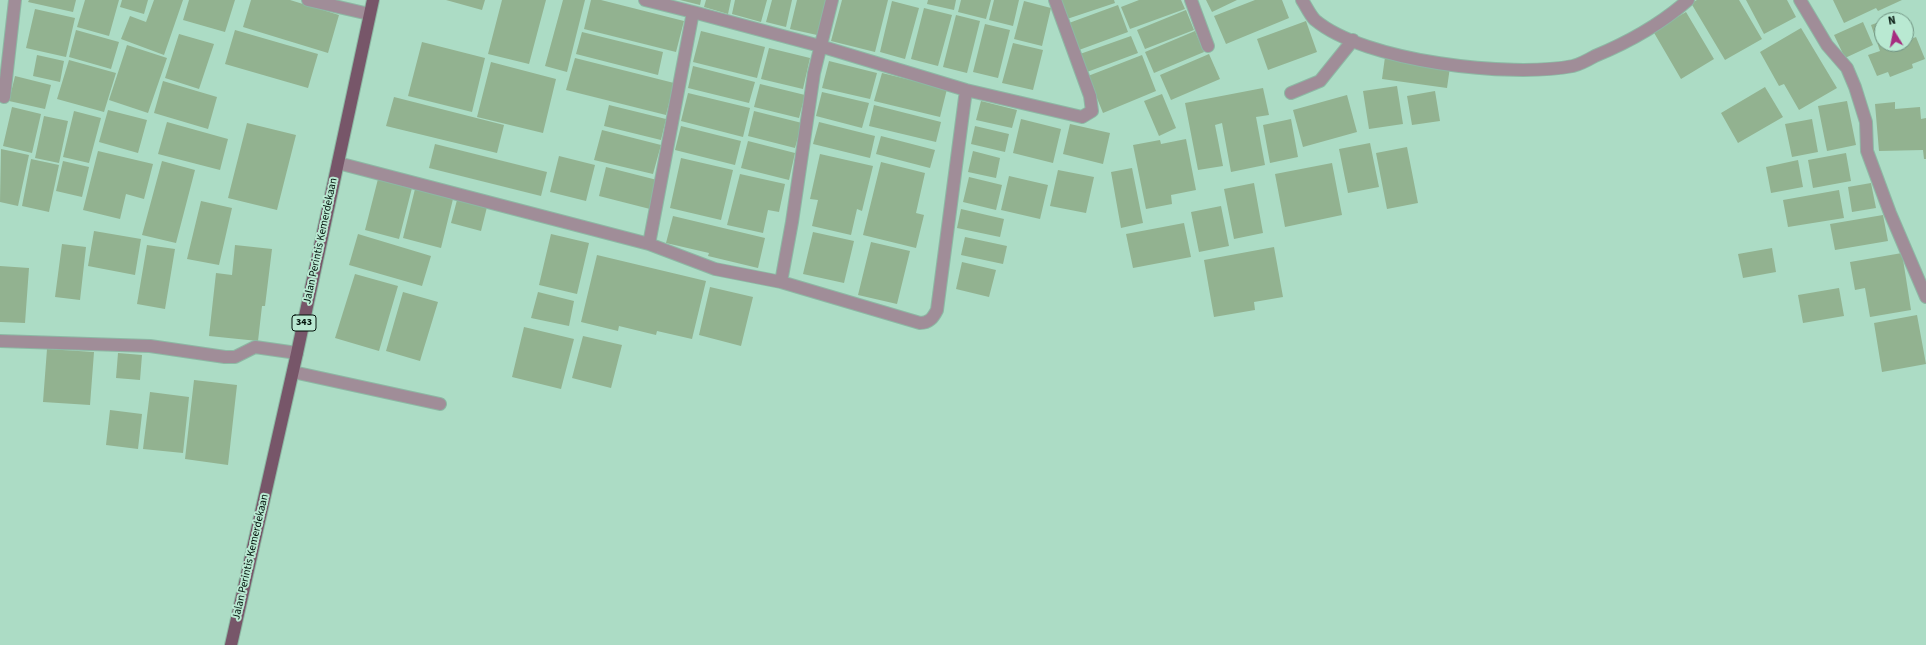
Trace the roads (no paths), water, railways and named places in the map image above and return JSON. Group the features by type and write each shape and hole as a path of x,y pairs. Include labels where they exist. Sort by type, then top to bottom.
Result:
{"main road":[{"name":"Jalan Perintis Kemerdekaan","path":"231,645 293,372 373,0"}],"street":[{"path":"4,96 15,0"},
{"path":"308,0 369,14"},
{"path":"645,0 820,46 966,90 1082,117 1092,111 1090,96 1055,0"},
{"path":"781,282 792,222 814,73 832,0"},
{"path":"1191,0 1208,46"},
{"path":"1302,0 1315,20 1340,35 1375,49 1454,65 1526,70 1574,66 1620,45 1671,15 1688,0"},
{"path":"1800,0 1827,45 1847,68 1866,122 1867,151 1890,213 1926,297"},
{"path":"649,244 693,12"},
{"path":"1291,93 1320,81 1353,40"},
{"path":"338,163 649,244 715,269 781,282 920,323 926,323 932,319 937,310 966,90"},
{"path":"0,341 150,346 225,357 241,355 255,347 297,353"},
{"path":"293,372 440,404"}]}
